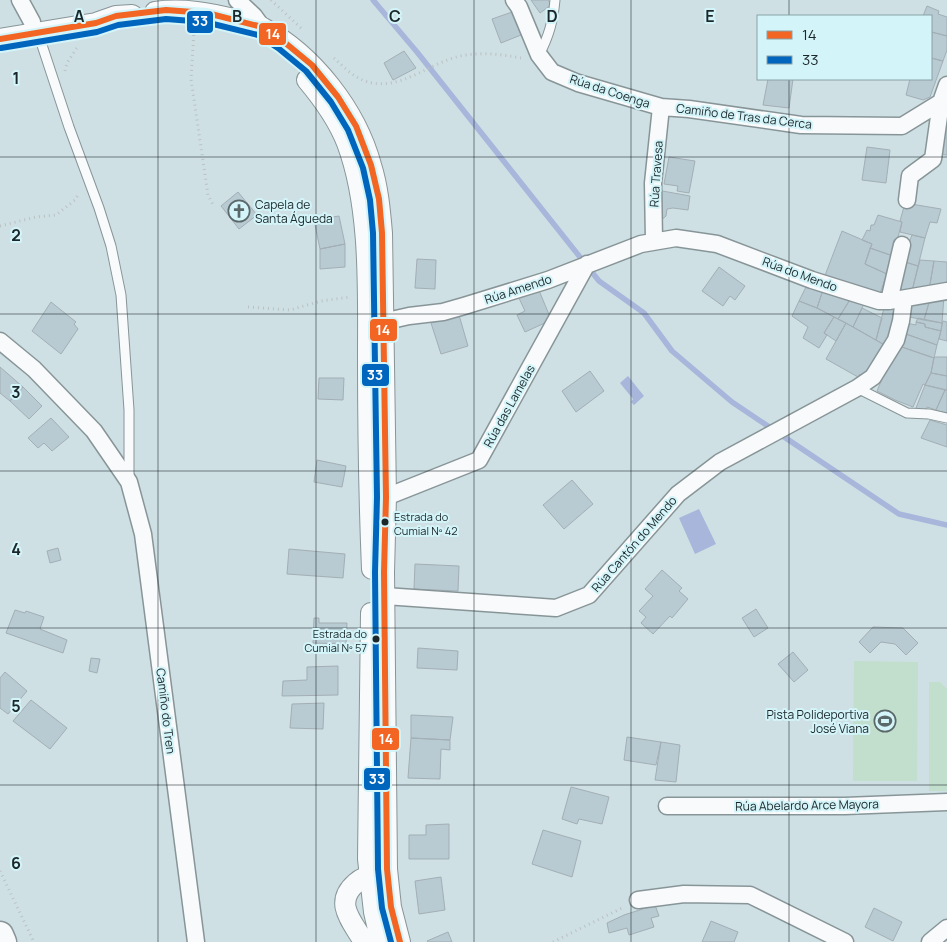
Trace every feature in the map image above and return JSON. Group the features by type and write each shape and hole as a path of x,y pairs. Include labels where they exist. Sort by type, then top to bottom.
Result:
{"main road":[{"path":"0,935 3,942"}],"street":[{"path":"20,0 35,28"},
{"name":"Rúa da Coenga","path":"514,0 520,7 539,55 552,72 578,83 661,107"},
{"path":"155,12 177,5 207,12 235,10 283,41 312,65 338,97 356,126 371,165 378,198 382,233 377,437 368,473"},
{"path":"235,10 284,55 322,98 338,122 348,144 362,200 368,295 368,473 372,572 368,859 374,877 381,942"},
{"path":"0,28 35,28 96,23 124,15"},
{"path":"0,39 35,28"},
{"path":"908,200 910,176 933,159 941,102 947,85"},
{"name":"Camiño de Tras da Cerca","path":"661,107 689,109 801,125 902,126 941,102"},
{"name":"Rúa Travesa","path":"654,240 653,183 661,107"},
{"path":"365,236 377,270 380,322 386,497 386,795 389,888 391,907 400,942"},
{"name":"Rúa do Mendo","path":"654,240 688,239 718,244 812,280 879,301 897,300 947,291"},
{"name":"Rúa Amendo","path":"380,322 443,312 526,288 654,240"},
{"name":"Rúa Cantón do Mendo","path":"385,596 556,608 589,595 678,494 720,462 857,388 873,377 896,340 901,321 897,300 902,245"},
{"name":"Rúa das Lamelas","path":"386,497 479,460 588,264"},
{"name":"Camiño do Tren","path":"0,342 34,369 94,431 128,482 143,534 196,942"},
{"path":"374,877 376,825 386,795"},
{"name":"Rúa Abelardo Arce Mayora","path":"667,806 845,806 947,802"},
{"path":"364,942 345,908 345,898 360,880 374,877"},
{"path":"638,900 684,894 750,895 844,942"},
{"path":"351,919 369,925 380,919"},
{"path":"380,919 391,942"},
{"path":"930,942 947,928"}],"lane":[{"path":"539,55 548,39 553,22 555,0"},
{"path":"35,28 111,246 121,295 129,410 128,482"},
{"path":"857,388 907,413 929,414 947,418"}],"path":[{"path":"271,0 309,36"},
{"path":"194,29 191,79 208,195 213,206"},
{"path":"64,79 67,63 77,47 84,43"},
{"path":"328,53 364,81 377,84 395,83 458,57 490,53 527,58 539,55"},
{"path":"0,226 36,217 56,215 75,200 89,180"},
{"path":"248,307 290,310 321,301 368,295"},
{"path":"0,872 34,942"},
{"path":"553,942 638,900"}],"green space":[{"name":"Pista Polideportiva José Viana","path":"854,661 918,662 917,781 853,781"},
{"path":"929,682 940,682 947,689 947,791 929,791"}],"water":[{"path":"628,376 644,396 634,405 631,402 633,399 620,383"},
{"path":"699,509 716,544 695,554 679,518"}],"building":[{"path":"531,0 548,0 551,5 540,13"},
{"path":"927,6 939,11 938,14 947,17 947,36 932,32 932,15 923,15"},
{"path":"518,10 526,33 501,43 492,19"},
{"path":"932,32 947,36 947,50 943,61 932,58"},
{"path":"404,51 416,68 393,80 384,63"},
{"path":"932,58 943,61 930,97 923,100 906,95 910,80 932,80"},
{"path":"768,80 793,80 789,108 763,105"},
{"path":"947,108 947,155 938,154"},
{"path":"867,147 890,150 886,183 862,180"},
{"path":"669,157 695,161 689,193 677,191 678,186 664,184"},
{"path":"657,190 690,196 688,210 667,209 666,216 659,222"},
{"name":"Capela de Santa Águeda","path":"238,192 257,215 239,229 221,206"},
{"path":"905,203 941,209 937,223 930,222 925,238 900,232 902,222 900,221"},
{"path":"878,215 902,222 893,256 870,248 872,244 862,240 867,230 870,231 871,225 874,225"},
{"path":"339,216 345,244 320,249 314,220"},
{"path":"842,231 872,244 865,264 887,274 879,296 824,278"},
{"path":"912,235 925,238 918,266 902,261"},
{"path":"345,244 345,267 320,269 320,249"},
{"path":"870,248 893,256 887,274 865,264"},
{"path":"417,259 436,260 435,289 415,288"},
{"path":"920,260 934,261 929,290 912,291"},
{"path":"902,261 918,266 912,291 893,293"},
{"path":"934,261 947,262 947,286 929,290"},
{"path":"719,267 745,286 735,300 730,296 723,306 702,291"},
{"path":"807,285 823,290 817,308 799,301"},
{"path":"538,288 550,317 547,322 525,332 517,315 525,311 518,296"},
{"path":"823,290 851,298 838,319 817,308"},
{"path":"944,296 942,323 924,320 930,299"},
{"path":"851,298 864,304 853,327 838,319"},
{"path":"930,299 924,320 905,316 909,300"},
{"path":"799,301 834,317 824,333 827,335 819,348 803,338 808,327 792,316"},
{"path":"51,302 76,322 74,324 78,329 61,354 32,331"},
{"path":"900,306 888,347 876,340 884,308"},
{"path":"862,308 882,318 876,340 853,327"},
{"path":"459,315 468,346 441,354 431,323"},
{"path":"834,317 846,323 836,341 824,333"},
{"path":"918,318 942,323 941,331 925,327 925,324 916,322"},
{"path":"943,321 947,322 947,341 939,339"},
{"path":"916,322 925,324 925,327 941,331 937,345 903,333 906,323 916,325"},
{"path":"846,323 888,347 867,375 862,377 860,374 858,377 826,359"},
{"path":"903,333 937,345 934,358 896,345"},
{"path":"896,345 934,358 931,373 925,385 923,384 913,407 877,391"},
{"path":"934,357 947,357 947,376 931,373"},
{"path":"0,367 23,387 10,401 0,393"},
{"path":"590,371 604,391 576,412 562,391"},
{"path":"931,373 947,376 947,390 925,385"},
{"path":"319,378 344,378 343,400 318,399"},
{"path":"925,385 945,390 936,410 927,407 926,411 916,408"},
{"path":"23,387 42,406 29,419 10,401"},
{"path":"945,390 947,390 947,414 936,410"},
{"path":"51,418 69,437 52,451 44,443 38,448 28,438"},
{"path":"930,420 947,425 947,447 921,438"},
{"path":"317,460 346,466 342,487 314,482"},
{"path":"572,480 593,504 564,529 543,505"},
{"path":"58,548 61,560 50,563 47,551"},
{"path":"289,549 345,554 343,578 287,574"},
{"path":"415,564 459,566 458,591 414,589"},
{"path":"662,570 682,588 679,591 688,599 672,618 670,616 653,634 641,623 646,617 639,611 653,596 645,589"},
{"path":"756,609 768,628 754,637 742,618"},
{"path":"15,610 25,613 26,611 44,617 40,629 67,640 63,653 6,633"},
{"path":"314,618 319,618 319,623 347,623 346,644 313,643"},
{"path":"873,627 903,628 918,643 906,655 895,644 881,642 870,653 859,642"},
{"path":"418,648 458,651 457,670 417,668"},
{"path":"793,652 808,670 794,682 778,664"},
{"path":"91,658 100,659 97,673 89,671"},
{"path":"338,666 338,695 282,696 283,681 307,680 307,667"},
{"path":"5,672 27,691 8,714 0,708 0,678"},
{"path":"31,700 67,728 50,749 13,721"},
{"path":"324,703 323,729 290,728 292,704"},
{"path":"411,715 453,717 450,740 411,738"},
{"path":"627,737 661,742 656,765 624,760"},
{"path":"411,738 450,740 450,750 441,749 440,779 408,778"},
{"path":"661,742 680,745 676,782 655,780"},
{"path":"571,787 609,797 602,824 579,819 577,824 562,819"},
{"path":"449,824 449,859 409,859 409,835 426,835 426,825"},
{"path":"543,830 581,841 572,877 532,864"},
{"path":"441,877 445,910 419,914 415,881"},
{"path":"655,905 659,916 651,918 654,927 629,935 627,928 609,933 607,923 624,915"},
{"path":"874,908 902,922 893,941 865,927"},
{"path":"711,921 738,932 734,942 702,942"},
{"path":"448,932 452,942 427,941"}],"waterway":[{"path":"373,0 417,52 599,281 644,313 672,351 732,402 899,514 947,525"}],"transit line":[{"name":"14","path":"0,39 96,23 116,16 166,10 207,13 262,27 283,41 312,65 338,97 356,126 371,165 379,199 382,233 386,497 384,572 387,869 391,907 400,942"},
{"name":"33","path":"1,48 97,32 118,25 166,19 205,22 258,35 278,48 306,71 331,102 348,130 363,168 370,200 373,233 377,497 375,572 378,869 382,908 391,942"}],"place":[{"name":"Capela de Santa Águeda","path":"239,211"},
{"name":"Estrada do Cumial Nº 42","path":"385,522"},
{"name":"Estrada do Cumial Nº 57","path":"376,639"},
{"name":"Pista Polideportiva José Viana","path":"885,721"}]}
